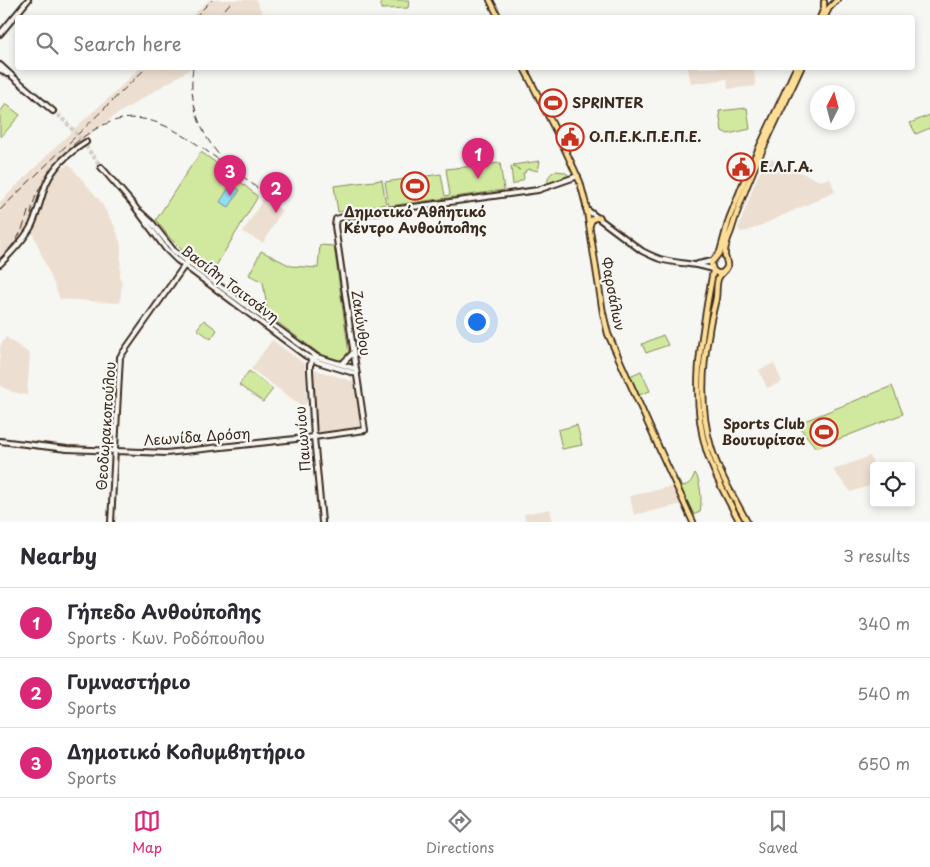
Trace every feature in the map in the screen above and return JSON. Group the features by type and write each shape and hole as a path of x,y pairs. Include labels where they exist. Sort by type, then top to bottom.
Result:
{"main road":[{"path":"490,0 498,15"},
{"path":"826,15 832,4 837,0"},
{"path":"824,1 827,4 832,4"},
{"path":"821,15 824,1"},
{"name":"Φαρσάλων","path":"525,70 578,176 586,209 608,334 693,522"},
{"path":"740,522 709,458 700,418 698,397 699,366 711,287 711,264 712,260 720,252 729,219 746,176 795,70"},
{"path":"747,522 722,475 708,438 704,407 706,353 718,282 721,273 727,267 725,251 731,231 743,196 800,70"},
{"path":"589,226 595,217 600,218"},
{"path":"717,257 726,259"},
{"path":"712,270 721,273"}],"street":[{"path":"16,15 28,0"},
{"path":"0,34 15,16"},
{"path":"0,65 53,111"},
{"path":"0,69 12,76"},
{"path":"0,264 10,255 30,227 52,172 86,142"},
{"name":"Βασίλη Τσιτσάνη","path":"102,167 166,249 314,358 356,372"},
{"name":"Ζακύνθου","path":"364,430 335,226 336,220 347,216 538,190 578,176"},
{"path":"586,209 648,254 661,259 695,264 712,270"},
{"path":"695,264 712,260"},
{"name":"Θεοδωρακοπούλου","path":"111,522 120,357 186,264"},
{"path":"339,364 354,353"},
{"name":"Βασίλη Τσιτσάνη","path":"314,358 339,364 356,372"},
{"name":"Παιωνίου","path":"314,358 310,365 310,371 322,522"},
{"name":"Λεωνίδα Δρόση","path":"0,441 67,449 166,453 364,430"}],"shaded area":[{"path":"209,0 256,0 263,14 262,15 193,15"},
{"path":"138,70 189,70 114,116 85,137 66,156 46,180 28,227 0,262 0,202 76,127"},
{"path":"688,70 753,70 756,86 728,89 727,79 691,84"},
{"path":"767,157 820,181 830,178 835,192 748,231 741,232 738,229 754,185"},
{"path":"69,164 101,202 116,229 121,246 120,279 122,282 120,303 60,299 31,229 36,221 52,176"},
{"path":"263,199 282,210 263,243 243,232"},
{"path":"6,337 30,354 27,395 13,392 0,386 0,346"},
{"path":"272,340 305,364 307,403 302,406 251,369"},
{"path":"774,363 782,382 767,388 759,370"},
{"path":"313,369 355,382 362,427 322,433 317,432"},
{"path":"870,456 872,462 870,462 870,485 851,492 833,470"},
{"path":"674,486 683,504 634,515 630,496"},
{"path":"550,509 553,522 526,522 524,514"}],"green space":[{"path":"381,0 409,0 408,8 381,9"},
{"path":"6,104 20,115 1,137 0,112"},
{"path":"747,108 750,129 728,134 722,131 719,111"},
{"path":"930,115 930,128 916,134 910,123"},
{"path":"201,152 229,172 257,196 211,274 185,255 156,220"},
{"path":"540,161 538,171 526,170 523,173 524,179 513,185 511,166 520,170 513,165"},
{"name":"Δημοτικό Αθλητικό Κέντρο Ανθούπολης","path":"500,163 504,190 389,206 385,182 441,174 445,196 450,195 446,169"},
{"path":"556,171 564,172 570,176 548,184 549,176"},
{"path":"382,180 386,204 338,212 334,186"},
{"path":"320,245 334,246 349,354 343,361 320,354 268,315 263,282 249,275 261,251 291,266 318,268"},
{"path":"204,320 217,330 211,339 197,329"},
{"path":"663,335 668,345 646,353 642,344"},
{"path":"249,371 273,389 263,402 239,385"},
{"path":"641,371 650,391 639,395 630,376"},
{"path":"892,386 903,414 816,448 797,424"},
{"path":"577,425 582,445 562,449 558,430"},
{"path":"695,473 700,486 701,503 700,512 693,515 678,482 682,486 687,484"}],"water":[{"path":"231,184 240,190 229,207 220,202"}],"tunnel":[{"path":"53,111 73,130 101,167"}],"railway":[{"path":"197,15 212,0"},
{"path":"220,15 233,0"},
{"path":"0,210 144,70"},
{"path":"193,70 192,91 197,115 206,136 220,156"},
{"path":"73,145 108,123 124,119 154,122 186,137 245,178 271,200"},
{"path":"31,215 36,197 51,170"},
{"path":"0,258 19,235 29,208"}],"place":[{"name":"SPRINTER","path":"553,103"},
{"name":"Ο.Π.Ε.Κ.Π.Ε.Π.Ε.","path":"570,137"},
{"name":"Ε.Λ.Γ.Α.","path":"741,167"},
{"name":"Γήπεδο Ανθούπολης","path":"478,179"},
{"name":"Δημοτικό Αθλητικό Κέντρο Ανθούπολης","path":"415,186"},
{"name":"Δημοτικό Κολυμβητήριο","path":"230,196"},
{"name":"Γυμναστήριο","path":"276,213"},
{"name":"Sports Club Βουτυρίτσα","path":"824,432"}]}
